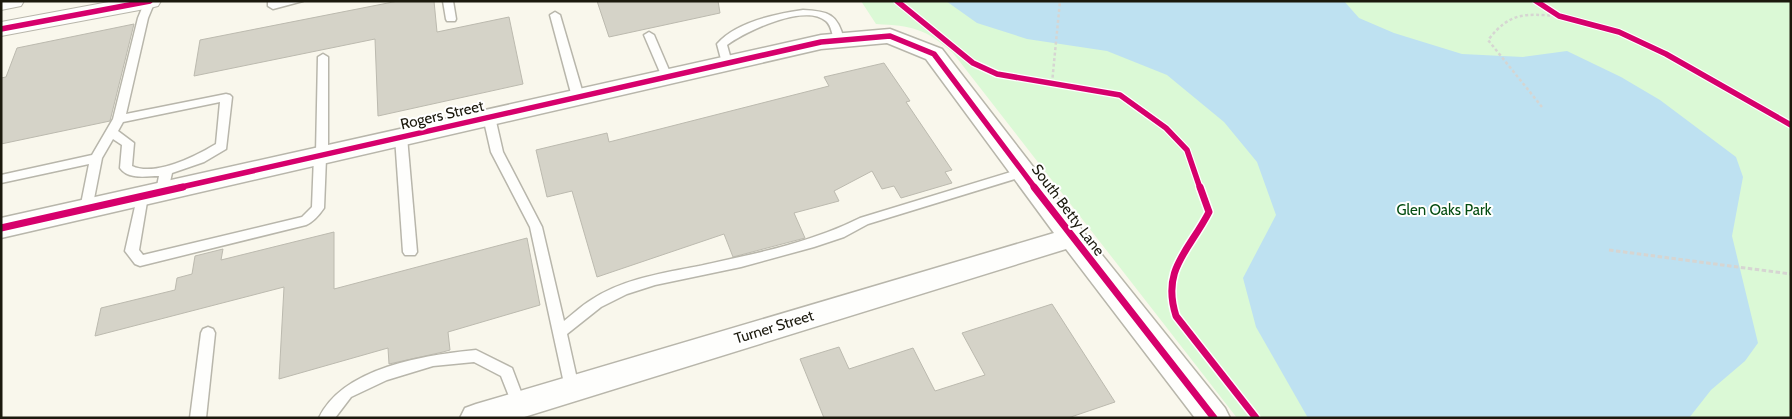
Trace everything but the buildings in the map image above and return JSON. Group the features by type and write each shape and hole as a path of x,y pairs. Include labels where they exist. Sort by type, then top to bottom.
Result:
{"main road":[{"path":"1,3 13,1"},
{"path":"1,22 29,13 80,1"},
{"path":"1,28 150,1"}],"street":[{"name":"Rogers Street","path":"1,228 86,209 157,186 321,156 821,42 890,36"},
{"name":"South Betty Lane","path":"890,36 934,54 1072,237 1214,418"},
{"name":"Turner Street","path":"476,418 1072,237"}],"lane":[{"path":"86,209 96,158 119,119 143,18 150,1"},
{"path":"273,1 273,6 298,1"},
{"path":"448,1 451,19"},
{"path":"727,63 722,44 730,36 762,22 810,12 828,18 836,26 839,40"},
{"path":"555,15 578,97"},
{"path":"650,35 667,77"},
{"path":"119,119 226,97 222,146 157,186 132,251 140,261 306,220 318,208 323,57"},
{"path":"489,118 498,152 536,227 572,388"},
{"path":"111,132 128,143 126,168 157,186"},
{"path":"401,137 410,252"},
{"path":"1,179 96,158"},
{"path":"560,332 596,303 622,290 655,280 741,262 814,242 839,234 864,221 1024,172"},
{"path":"198,418 208,333"},
{"path":"326,418 346,393 383,375 433,360 476,356 507,372 519,405"}],"path":[{"path":"1052,83 1060,1"},
{"path":"1545,7 1560,16"},
{"path":"1542,107 1488,40 1499,24 1516,14 1567,18"},
{"path":"1043,82 1060,84"},
{"path":"1609,250 1791,274"}],"green space":[{"name":"Glen Oaks Park","path":"861,1 1791,1 1791,418 1237,418 953,53 926,33 909,27 876,24"}],"water":[{"name":"Glen Oaks Park","path":"946,1 1344,1 1359,18 1394,33 1462,54 1523,57 1567,51 1621,77 1660,100 1736,157 1743,177 1732,236 1758,343 1745,361 1711,390 1689,418 1308,418 1256,327 1243,278 1276,215 1257,162 1224,122 1167,75 1107,51 1027,39 977,23"}],"cycle path":[{"path":"1,29 150,1"},
{"path":"897,1 973,63 997,74 1120,95 1166,128 1187,150 1209,212 1173,273 1170,286 1171,300 1176,316 1256,418"},
{"path":"1536,1 1559,16 1619,32 1666,54 1791,125"},
{"path":"1,228 821,42 890,36 934,54 1072,237 1214,418"}]}
